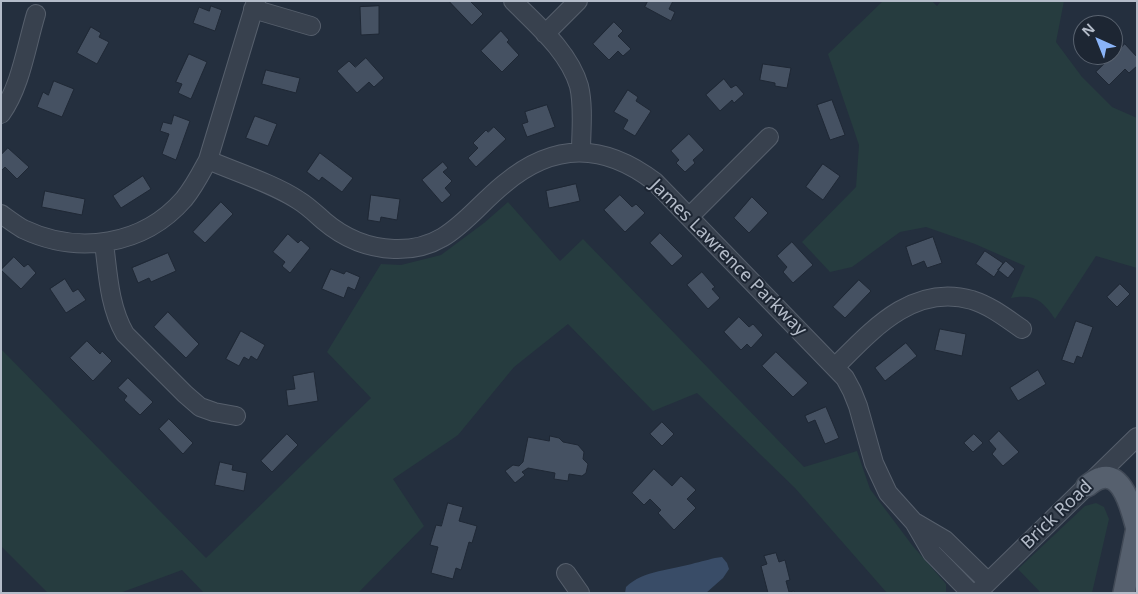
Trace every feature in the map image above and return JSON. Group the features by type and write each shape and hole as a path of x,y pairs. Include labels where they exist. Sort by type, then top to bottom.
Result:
{"main road":[{"path":"1087,486 1102,478 1110,478 1120,486 1131,504 1137,529 1124,593"}],"street":[{"path":"513,1 545,34 567,60 575,74 581,102 581,152"},
{"path":"545,34 578,1"},
{"path":"1,214 22,228 52,240 67,243 104,243 137,233 156,222 171,212 184,199 208,160 254,5 311,26"},
{"path":"1,114 17,81 36,14"},
{"path":"689,216 769,137"},
{"name":"James Lawrence Parkway","path":"208,160 291,196 348,238 393,249 422,246 449,234 518,172 551,157 581,152 610,157 626,163 655,182 835,367 852,391 874,464 888,493 914,522 932,553 971,593"},
{"path":"104,243 114,309 118,322 125,334 184,394 200,406 214,412 236,416"},
{"path":"835,367 887,318 913,304 929,299 947,298 973,301 996,311 1022,329"},
{"name":"Brick Road","path":"983,588 1137,437"},
{"name":"James Lawrence Parkway","path":"914,522 946,540 983,588"},
{"path":"566,573 580,593"}],"green space":[{"path":"883,1 932,1 937,6 941,1 1064,1 1056,42 1082,77 1112,107 1137,118 1137,268 1096,256 1055,319 1046,307 1037,300 1026,297 1011,298 1025,266 975,244 926,227 900,232 852,267 830,272 802,242 856,187 859,145 828,54"},
{"path":"508,202 560,261 583,239 804,467 857,451 870,489 912,545 946,584 946,593 887,593 795,488 697,393 653,411 568,324 514,367 458,435 393,479 424,526 358,593 204,593 182,570 120,593 48,593 1,546 1,349 206,558 371,398 327,352 381,264 401,265 441,255 484,223"},
{"path":"1096,503 1104,507 1109,519 1092,593 1041,593 1018,569 1085,506"}],"water":[{"path":"722,557 729,569 723,578 706,593 625,593 626,587 641,577 659,571"}],"building":[{"path":"449,1 470,1 483,14 472,25"},
{"path":"648,1 673,1 669,9 675,12 671,21 645,7"},
{"path":"211,6 222,10 215,31 193,23 199,7 209,11"},
{"path":"379,6 379,34 361,35 360,7"},
{"path":"614,22 623,31 618,36 631,49 623,56 618,51 609,60 593,44"},
{"path":"91,27 101,33 99,37 109,42 97,64 77,53"},
{"path":"501,31 509,40 507,42 519,55 502,72 481,51"},
{"path":"1125,44 1137,57 1137,66 1129,73 1125,69 1109,85 1096,72 1103,65 1123,65 1123,46"},
{"path":"189,54 207,62 191,99 178,93 182,84 176,82"},
{"path":"366,58 384,78 374,87 369,82 357,93 337,71 349,61 355,67"},
{"path":"763,64 791,68 787,88 760,80"},
{"path":"266,70 300,78 296,93 262,84"},
{"path":"724,79 731,88 736,85 744,94 734,103 732,100 720,111 706,95"},
{"path":"54,81 74,89 62,117 37,107 43,92 48,95"},
{"path":"628,90 638,97 636,101 651,111 635,136 623,129 628,120 614,112"},
{"path":"832,100 845,135 830,140 817,105"},
{"path":"547,105 555,127 527,137 522,124 528,122 525,112"},
{"path":"174,115 190,121 176,160 162,154 169,134 160,131 163,122 171,124"},
{"path":"255,116 277,124 268,146 246,138"},
{"path":"494,127 506,139 476,167 468,158 478,148 473,143 486,130 488,132"},
{"path":"689,134 704,150 693,160 695,163 685,172 676,163 679,160 671,151"},
{"path":"8,148 29,167 17,179 5,167 1,171 1,155"},
{"path":"320,153 353,178 342,192 322,177 319,181 307,172"},
{"path":"443,162 448,168 443,172 452,181 445,188 451,195 442,203 422,180"},
{"path":"823,164 840,176 823,200 806,187"},
{"path":"143,176 151,189 121,208 113,196"},
{"path":"576,184 580,201 549,208 546,191"},
{"path":"45,191 85,199 82,215 42,207"},
{"path":"371,195 400,199 397,220 381,217 380,222 368,220"},
{"path":"620,195 632,207 636,204 645,213 625,232 604,210"},
{"path":"752,197 768,213 749,233 734,218"},
{"path":"221,202 233,214 205,243 193,232"},
{"path":"660,233 683,256 672,266 650,243"},
{"path":"288,234 298,243 301,240 310,248 290,273 282,266 285,262 273,252"},
{"path":"933,237 942,263 927,268 924,261 912,266 906,247"},
{"path":"792,242 813,265 793,283 783,272 787,267 777,256"},
{"path":"985,251 1003,263 994,277 976,264"},
{"path":"168,253 176,271 151,282 149,278 138,283 132,268"},
{"path":"14,257 24,267 28,264 36,273 21,289 1,270"},
{"path":"1006,261 1015,269 1008,278 998,270"},
{"path":"331,269 344,274 346,271 360,277 355,290 348,287 344,298 322,289"},
{"path":"702,272 715,287 712,289 720,298 708,309 687,285"},
{"path":"65,279 73,292 78,289 86,300 66,313 50,289"},
{"path":"859,280 871,291 845,318 833,307"},
{"path":"1120,284 1130,294 1117,307 1107,297"},
{"path":"168,312 199,344 186,358 154,327"},
{"path":"739,317 749,327 753,324 763,335 751,348 747,344 741,350 724,332"},
{"path":"1076,321 1093,327 1082,358 1077,356 1074,364 1062,360"},
{"path":"940,329 966,334 962,356 935,350"},
{"path":"241,331 265,345 257,360 251,356 249,360 244,357 239,366 226,359"},
{"path":"87,341 100,354 102,351 112,361 93,381 70,358"},
{"path":"906,343 917,356 885,381 875,368"},
{"path":"776,352 808,383 793,397 762,366"},
{"path":"1038,370 1046,384 1018,401 1010,388"},
{"path":"314,372 318,401 288,406 286,390 295,389 293,376"},
{"path":"128,378 153,402 140,415 124,400 127,396 118,388"},
{"path":"826,407 839,438 825,444 815,420 808,423 805,416"},
{"path":"169,419 193,443 183,454 159,429"},
{"path":"662,422 674,434 662,446 650,434"},
{"path":"999,431 1019,452 1003,466 992,454 996,449 989,441"},
{"path":"287,434 298,445 272,472 261,461"},
{"path":"974,434 983,443 973,452 964,443"},
{"path":"550,436 559,438 563,442 578,445 584,452 583,459 588,464 586,473 582,476 569,474 568,481 554,479 555,473 528,468 522,472 525,475 515,483 505,471 513,465 519,466 523,462 528,437 549,441"},
{"path":"220,462 233,465 232,470 247,473 244,491 215,485"},
{"path":"654,469 672,486 681,476 696,490 687,499 696,508 674,530 658,513 661,510 650,499 644,505 632,493"},
{"path":"448,503 463,507 459,521 477,526 472,543 469,542 461,570 456,568 453,579 431,573 438,547 430,545 436,525 441,526"},
{"path":"776,553 779,562 785,560 790,580 786,581 789,592 794,591 795,593 768,593 761,566 767,564 764,556"}]}
